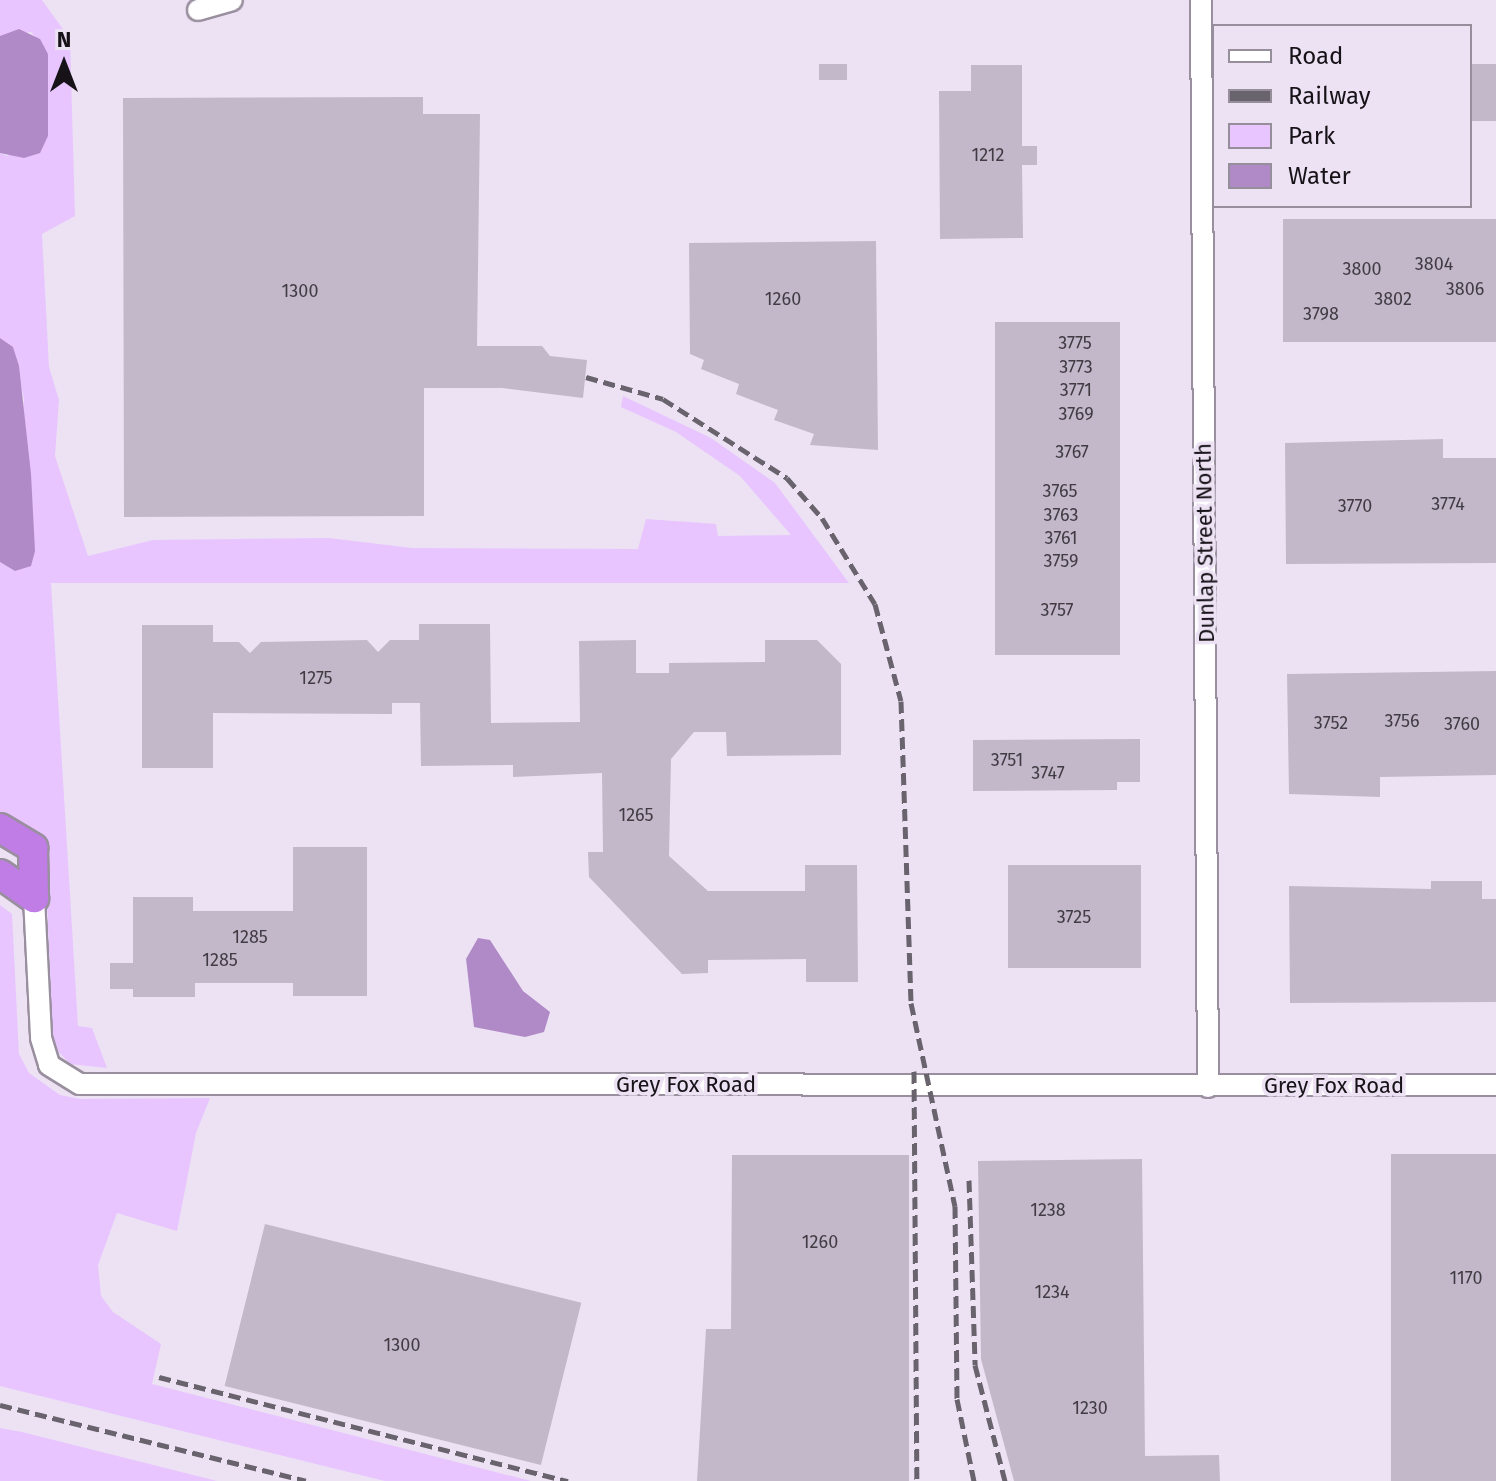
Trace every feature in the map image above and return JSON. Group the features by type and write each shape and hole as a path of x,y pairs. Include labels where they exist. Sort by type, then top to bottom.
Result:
{"highway":[{"path":"0,828 33,848 34,898"},
{"path":"0,874 34,898"}],"street":[{"path":"198,10 232,0"},
{"name":"Dunlap Street North","path":"1201,0 1208,1087"},
{"name":"Grey Fox Road","path":"34,898 41,1038 49,1065 80,1084 1496,1085"}],"green space":[{"path":"0,0 42,0 70,39 75,216 42,234 49,367 59,400 55,456 88,556 153,540 329,538 412,548 638,549 646,519 716,524 718,536 791,535 740,476 676,432 621,407 623,396 711,438 775,483 849,583 51,583 78,1026 92,1028 107,1068 70,1064 53,1046 45,855 27,826 0,815 0,562 15,571 24,399 13,347 0,338 0,153 7,156 48,136 48,54 31,32 0,36"},
{"path":"0,905 12,914 19,1054 29,1073 60,1095 80,1099 210,1098 196,1133 177,1231 117,1213 98,1265 101,1296 113,1312 161,1344 152,1384 531,1481 385,1481 0,1386"},
{"path":"0,1428 22,1432 217,1481 0,1481"}],"water":[{"path":"19,29 40,39 48,54 48,136 40,153 24,158 0,153 0,36"},
{"path":"0,338 13,347 19,366 31,474 35,551 31,566 15,571 0,562"},
{"path":"478,938 490,940 523,991 550,1012 544,1032 525,1037 474,1027 466,959"}],"building":[{"path":"819,64 847,64 847,80 819,80"},
{"path":"1472,64 1496,64 1496,121 1472,121"},
{"path":"971,65 1022,65 1022,146 1037,146 1037,165 1022,165 1023,238 940,239 939,91 971,91"},
{"path":"423,97 423,114 480,114 477,346 542,346 550,356 587,360 583,398 502,388 424,388 424,516 124,517 123,98"},
{"path":"1283,219 1496,219 1496,342 1283,342"},
{"path":"876,241 878,450 810,445 814,434 774,420 778,410 736,394 739,384 701,369 704,360 690,354 689,243"},
{"path":"995,322 1120,322 1120,655 995,655"},
{"path":"1443,439 1443,458 1496,458 1496,563 1286,564 1285,443"},
{"path":"419,624 490,624 491,723 580,722 579,641 636,640 636,673 669,673 669,663 765,662 765,640 817,640 841,664 841,755 727,756 726,732 694,732 671,759 669,856 708,891 805,891 805,865 857,865 858,982 806,982 806,959 708,960 708,973 682,974 589,877 588,852 603,852 602,773 513,777 513,765 421,766 420,703 392,703 392,714 213,713 213,768 142,768 142,625 213,625 213,642 239,642 250,653 261,642 367,640 378,652 390,640 419,640"},
{"path":"1496,671 1496,775 1380,777 1380,797 1289,794 1287,674"},
{"path":"1140,739 1140,782 1117,782 1117,790 973,791 973,740"},
{"path":"293,847 367,847 367,996 293,996 293,983 195,983 195,997 133,997 133,989 110,989 110,963 133,963 133,897 193,897 193,911 293,911"},
{"path":"1008,865 1141,865 1141,968 1008,968"},
{"path":"1431,881 1482,881 1482,899 1496,899 1496,1002 1290,1003 1289,886 1431,889"},
{"path":"1391,1154 1496,1154 1496,1481 1391,1481"},
{"path":"732,1155 909,1155 909,1481 697,1481 706,1329 731,1329"},
{"path":"1142,1159 1145,1456 1219,1455 1220,1481 1014,1481 981,1359 978,1161"},
{"path":"265,1224 581,1303 541,1465 225,1386"}],"railway":[{"path":"586,377 663,399 787,478 822,518 875,604 901,701 911,1003 955,1206 957,1399 974,1481"},
{"path":"914,1071 917,1480"},
{"path":"969,1180 975,1365 1005,1481"},
{"path":"159,1377 568,1481"},
{"path":"0,1405 306,1481"}]}
